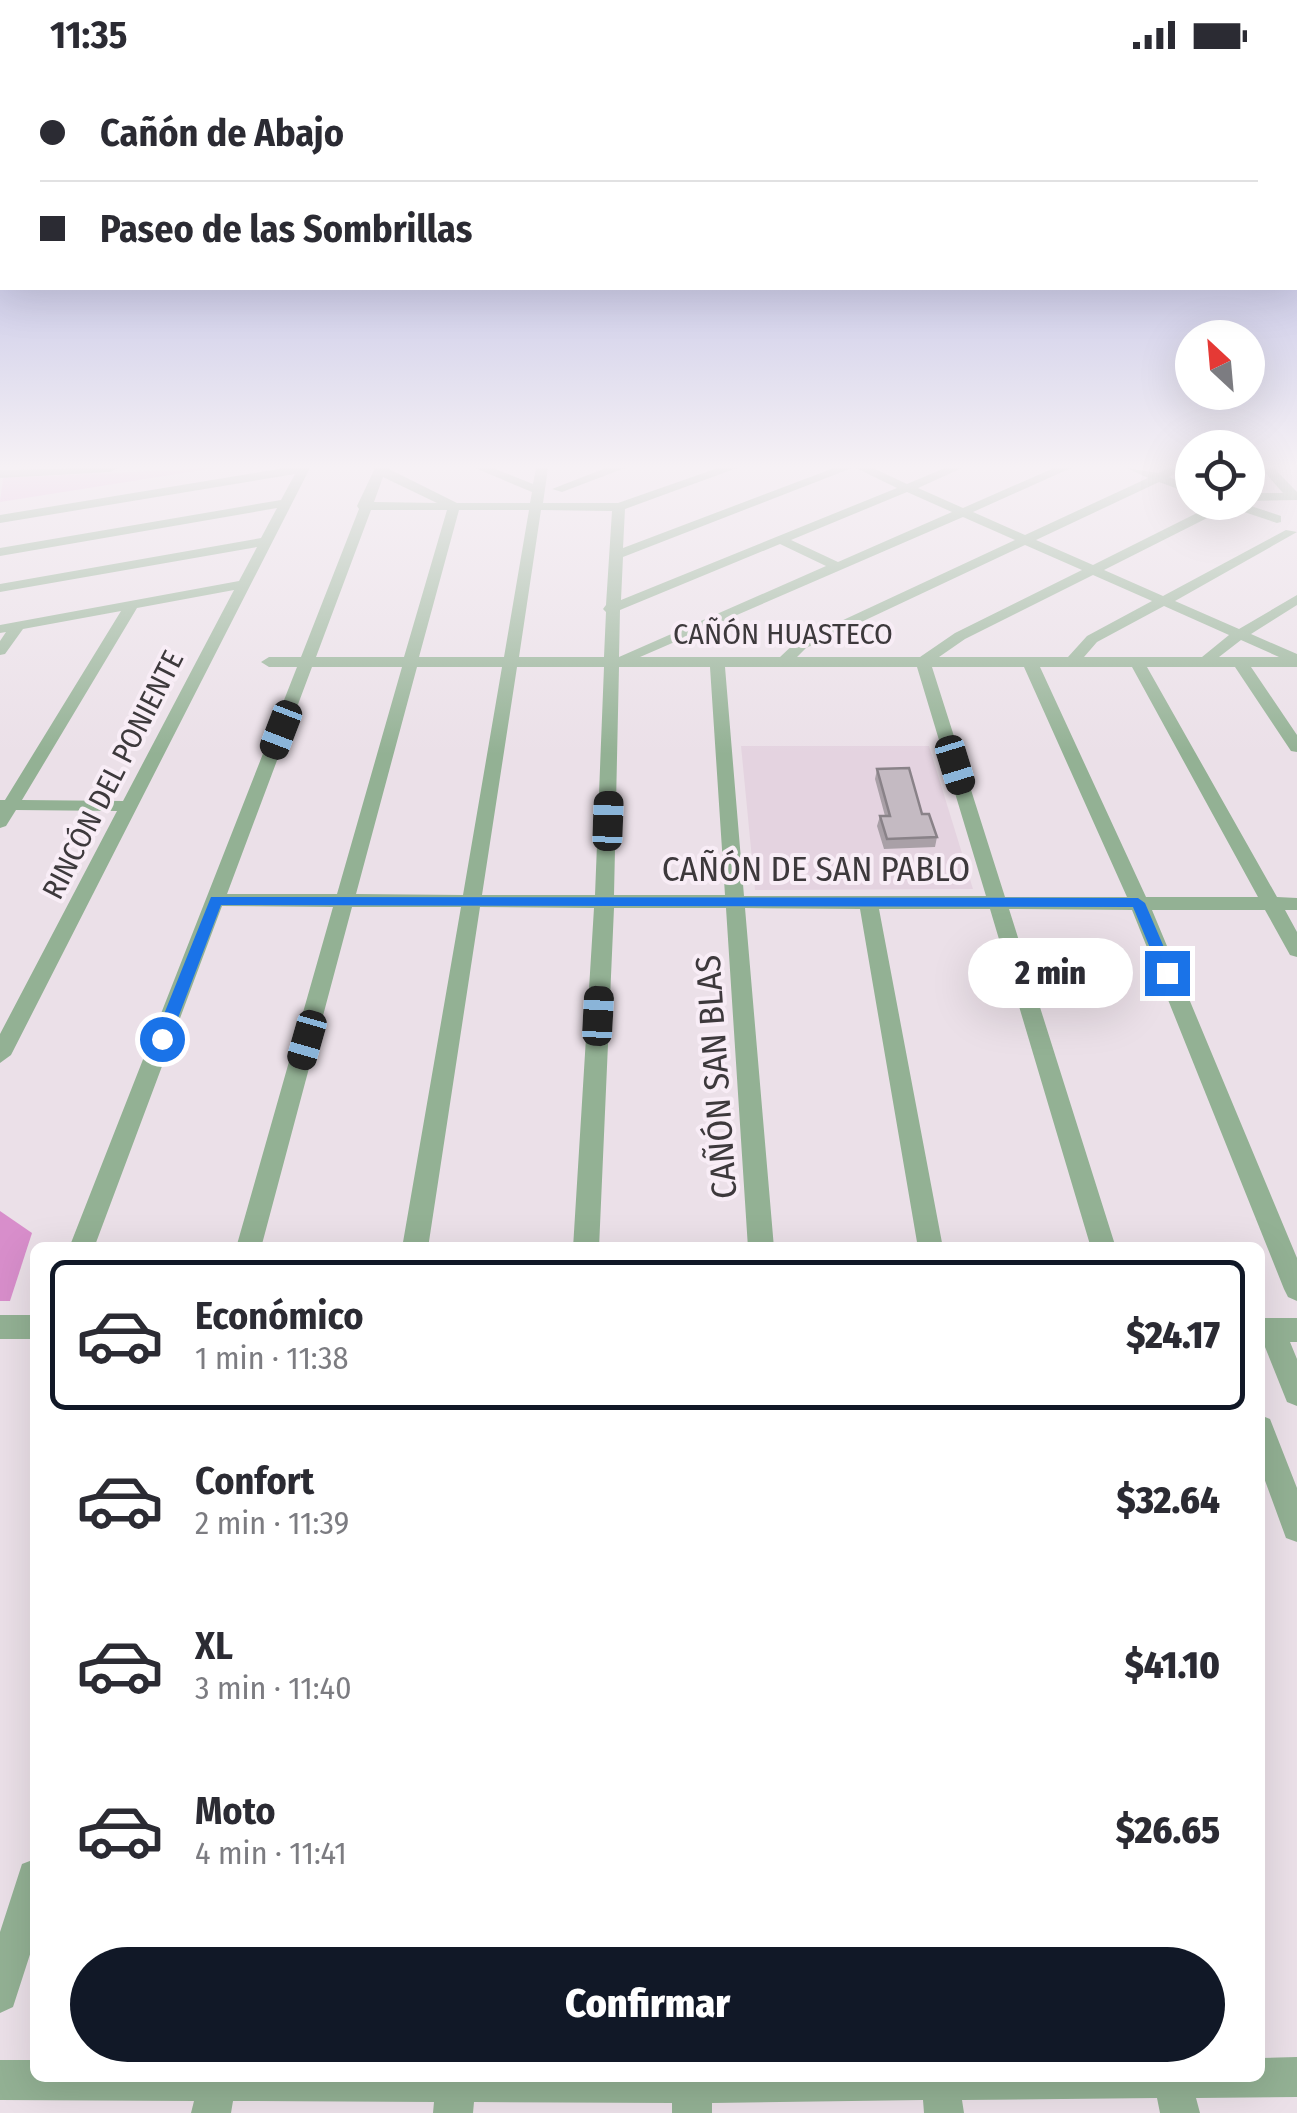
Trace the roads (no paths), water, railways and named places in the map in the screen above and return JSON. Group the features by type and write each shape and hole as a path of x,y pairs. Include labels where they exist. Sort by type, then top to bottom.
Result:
{"street":[{"path":"0,588 137,563"},
{"name":"RINCÓN DEL PONIENTE","path":"0,1054 254,563"},
{"path":"83,1242 342,563"},
{"path":"250,1242 438,563"},
{"path":"416,1242 532,563"},
{"path":"586,1242 605,900 613,662 610,609 615,563"},
{"path":"610,609 723,563"},
{"path":"830,563 836,566"},
{"path":"613,662 842,563"},
{"path":"784,662 801,644 974,563"},
{"path":"1076,563 1297,661"},
{"path":"1102,1242 924,662 960,636 1105,563"},
{"path":"1072,662 1092,639 1240,563"},
{"path":"0,630 243,584"},
{"path":"1207,662 1241,634 1297,599"},
{"path":"0,822 6,805 132,605"},
{"path":"0,650 18,626"},
{"name":"CAÑÓN HUASTECO","path":"269,662 1297,661"},
{"name":"CAÑÓN SAN BLAS","path":"718,662 760,1242"},
{"path":"1030,662 1138,903 1297,1289"},
{"path":"1136,662 1297,950"},
{"path":"1240,662 1297,748"},
{"path":"6,805 130,806"},
{"name":"CAÑÓN DE SAN PABLO","path":"216,900 1297,904"},
{"path":"868,902 930,1242"},
{"path":"0,1328 30,1327"},
{"path":"1276,1330 1297,1393"},
{"path":"1265,1442 1297,1528"},
{"path":"0,1994 30,1895"},
{"path":"1265,2078 1297,2077"},
{"path":"0,2080 30,2081"},
{"path":"43,2082 215,2090 691,2091 1175,2090 1226,2082"}]}
